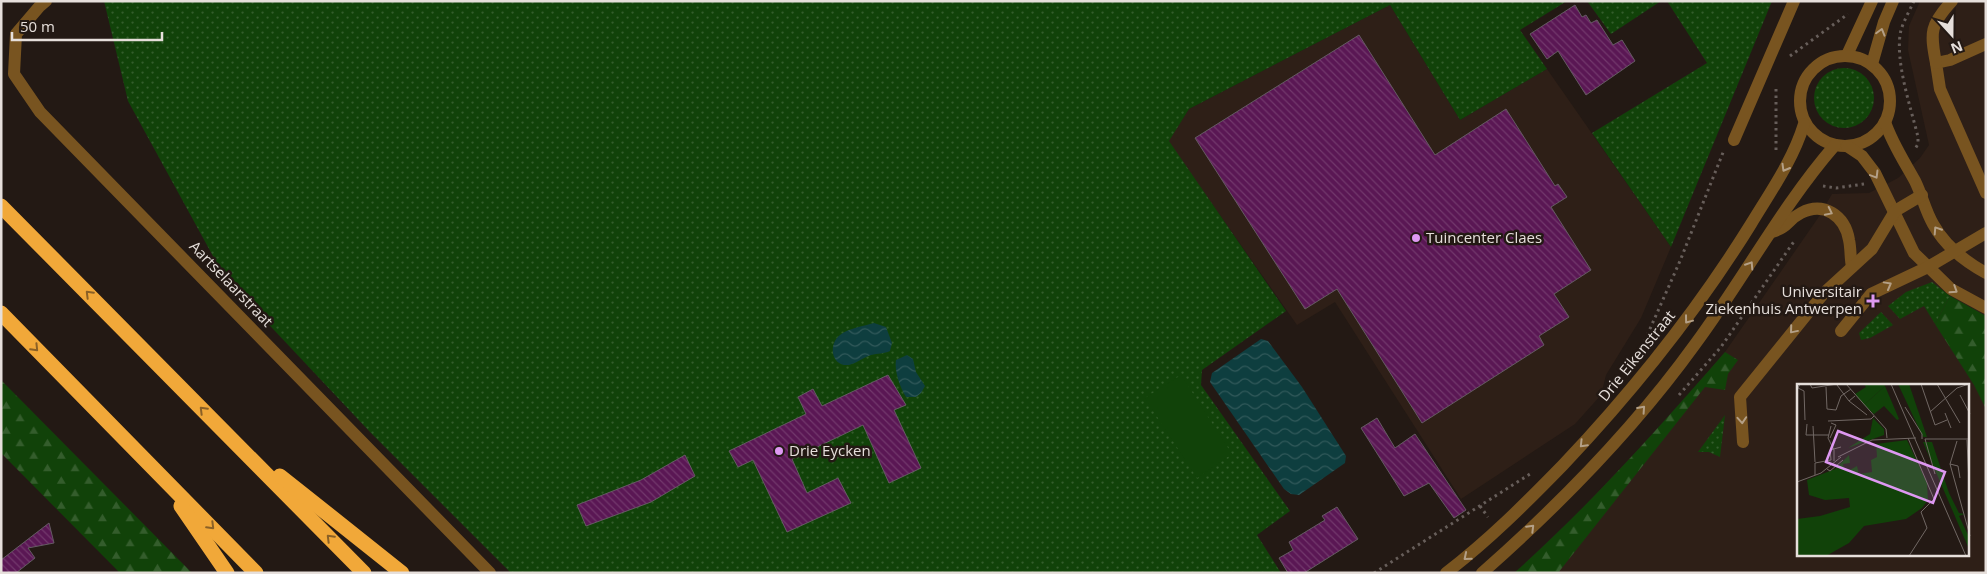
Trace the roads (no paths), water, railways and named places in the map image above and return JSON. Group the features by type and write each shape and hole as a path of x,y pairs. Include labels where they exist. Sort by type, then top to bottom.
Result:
{"highway":[{"path":"1,206 364,573"},
{"path":"1,313 256,573"},
{"path":"227,434 402,573"},
{"path":"155,470 227,573"}],"street":[{"name":"Aartselaarstraat","path":"46,1 16,34 14,74 40,112 490,573"},
{"path":"1734,140 1794,1"},
{"path":"1847,55 1872,1"},
{"path":"1872,64 1884,22 1893,1"},
{"path":"1952,1 1939,15 1931,36 1940,89 1986,193"},
{"path":"1936,63 1950,60 1986,44"},
{"path":"1847,55 1872,64 1884,78 1889,93 1889,114 1885,122 1873,136 1857,144 1841,145 1822,141 1804,124 1799,107 1800,91 1805,78 1812,69 1830,58 1847,55"},
{"path":"1885,122 1897,150 1922,195 1933,224 1954,251 1986,273"},
{"name":"Drie Eikenstraat","path":"1446,573 1491,536 1538,490 1612,412 1702,301 1787,164 1798,144 1804,124"},
{"path":"1841,145 1862,156 1875,173 1914,253 1951,289 1986,308"},
{"path":"1482,573 1561,498 1666,381 1696,344 1772,232 1807,176 1841,145"},
{"path":"1744,442 1740,397 1824,293 1872,249 1895,211 1922,195"},
{"path":"1772,232 1785,228 1794,217 1803,212 1823,208 1834,213 1843,222 1847,232 1852,267"},
{"path":"1841,331 1871,294 1928,268 1986,232"},
{"path":"1538,490 1561,498"}],"water":[{"path":"874,323 886,327 892,343 890,351 871,355 849,365 843,365 835,359 833,354 834,344 840,335"},
{"path":"1261,339 1268,341 1302,387 1346,456 1345,463 1299,495 1291,494 1284,489 1210,382 1212,373"},
{"path":"907,355 913,359 916,372 925,386 916,397 906,397 897,374 896,360"}],"place":[{"name":"Tuincenter Claes","path":"1416,238"},
{"name":"Universitair Ziekenhuis Antwerpen","path":"1873,301"},
{"name":"Drie Eycken","path":"779,451"}]}
